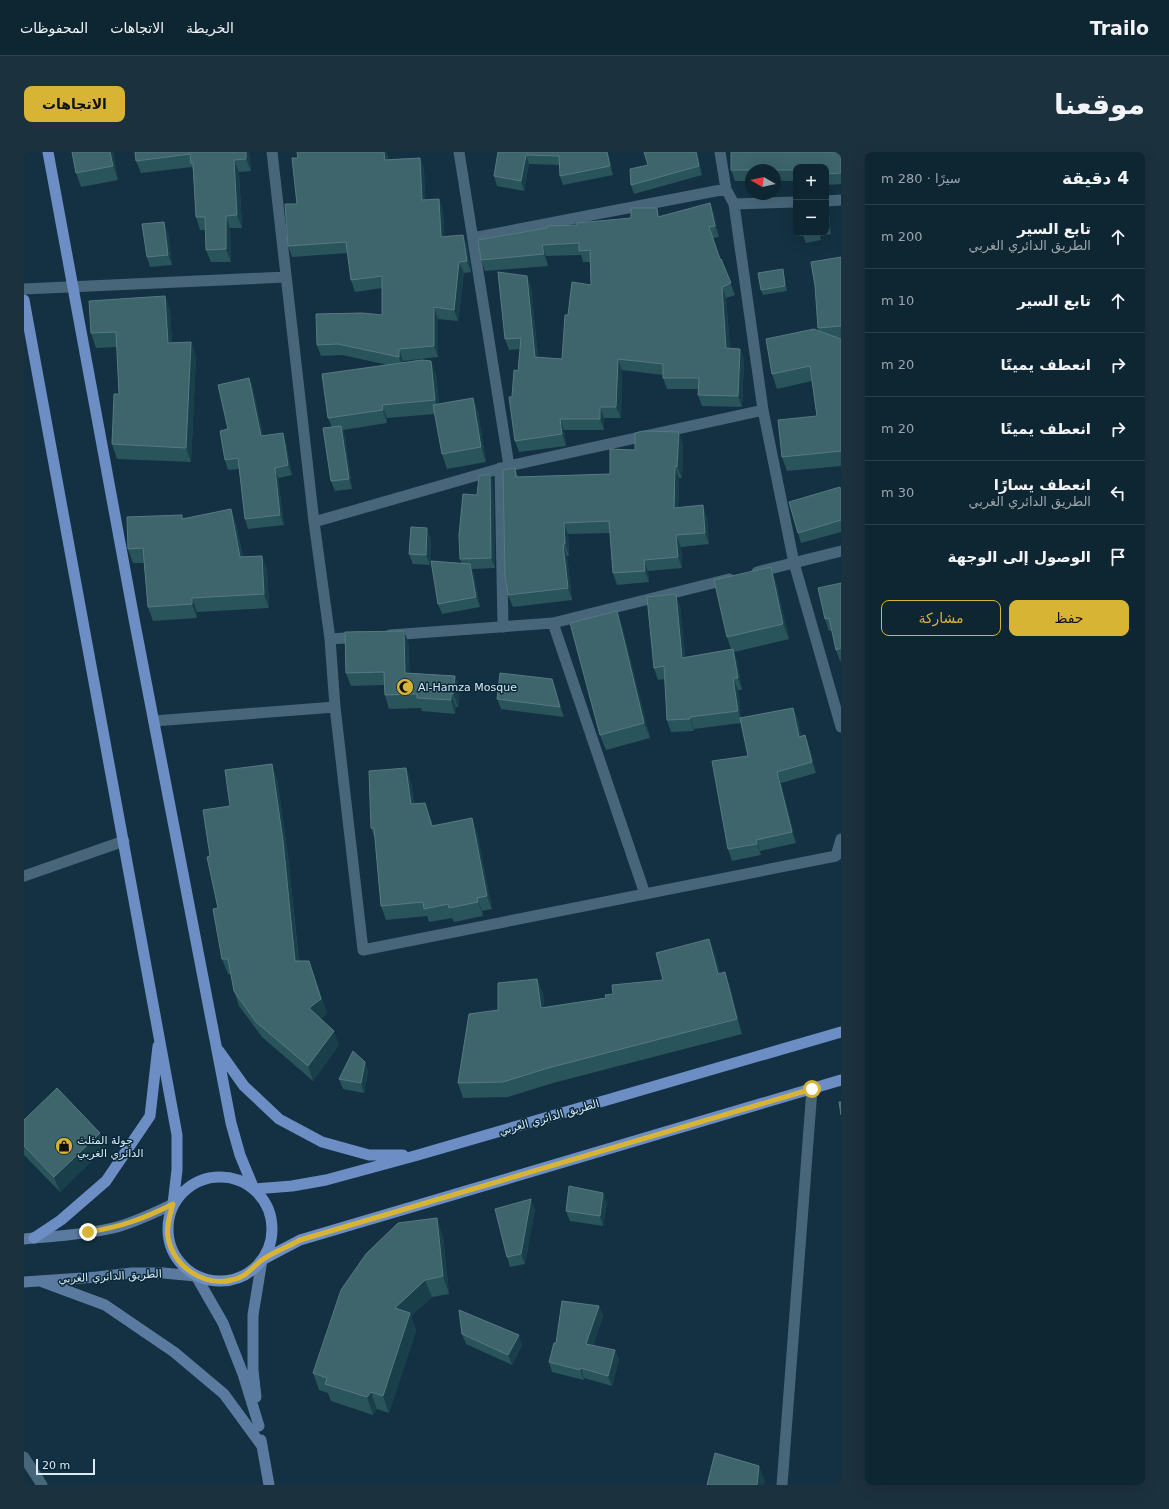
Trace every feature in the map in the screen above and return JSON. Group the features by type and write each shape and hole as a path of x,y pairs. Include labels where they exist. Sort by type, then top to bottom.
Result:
{"main road":[{"path":"48,152 72,287 216,1046 240,1155 254,1189"},
{"path":"24,300 177,1135 177,1170 173,1204 168,1220 168,1237 173,1252 183,1266 196,1276 214,1281 232,1280 248,1273 262,1260 300,1240 841,1080"},
{"name":"الطريق الدائري الغربي","path":"254,1189 292,1186 326,1180 418,1155 841,1032"},
{"path":"29,1238 61,1220 106,1181 150,1116 159,1034"},
{"path":"216,1046 244,1086 279,1119 316,1139 369,1155 418,1155"},
{"path":"29,1238 114,1228 143,1219 173,1204 183,1192 195,1182 210,1177 226,1176 241,1180 254,1189 264,1200 270,1215 272,1231 269,1246 262,1260 253,1315 253,1370 259,1426 269,1485"},
{"name":"الطريق الدائري الغربي","path":"24,1282 132,1273 163,1273 196,1276"},
{"path":"196,1276 226,1331 243,1374 259,1426"},
{"path":"38,1280 106,1305 174,1352 224,1394 262,1446"}],"street":[{"path":"272,152 314,522 330,639 335,707 363,950 836,856 841,839"},
{"path":"459,152 473,238 504,467 503,627"},
{"path":"720,152 726,189 734,204 763,410 794,563 841,727"},
{"path":"473,238 726,189"},
{"path":"829,201 841,200"},
{"path":"734,204 793,202"},
{"path":"24,289 286,277"},
{"path":"314,522 504,467 763,410"},
{"path":"330,639 553,623 841,551"},
{"path":"553,623 645,894"},
{"path":"154,722 335,707"},
{"path":"24,876 124,841"},
{"path":"782,1485 812,1089"},
{"path":"24,1457 42,1485"}],"building":[{"path":"72,152 110,152 113,166 76,173"},
{"path":"135,152 246,152 246,159 234,160 237,215 226,216 226,249 206,250 205,217 196,217 193,163 191,164 190,154 136,161"},
{"path":"297,152 384,152 385,160 420,158 422,200 439,199 441,237 463,235 467,261 459,262 454,310 434,307 434,346 399,349 399,357 338,344 317,345 316,314 362,313 382,315 382,276 351,280 346,242 288,246 285,204 297,204 292,158 298,158"},
{"path":"498,152 607,152 610,166 560,176 559,156 526,155 521,181 494,176"},
{"path":"644,152 696,152 699,166 631,185 630,169 648,165"},
{"path":"731,152 841,152 841,173 829,174 829,164 793,164 793,170 781,170 781,164 745,164 745,170 731,170"},
{"path":"710,203 715,226 709,227 720,259 731,283 722,287 726,348 740,349 738,396 698,395 699,378 663,378 663,364 618,359 616,407 600,407 600,419 560,419 562,434 515,441 509,397 512,397 514,370 518,371 521,338 505,339 498,272 527,276 535,357 562,359 565,315 568,315 572,282 591,285 590,250 579,251 579,243 542,245 544,254 481,260 478,240 547,228 547,226 577,225 577,223 631,218 631,208 657,208 658,217"},
{"path":"164,222 168,255 147,257 142,224"},
{"path":"841,257 841,326 818,328 815,286 811,262"},
{"path":"783,269 785,286 761,290 758,273"},
{"path":"165,296 168,343 191,342 186,448 112,444 114,394 119,394 116,332 91,333 89,301"},
{"path":"814,329 841,339 841,451 782,457 778,420 817,416 810,366 772,374 766,339"},
{"path":"422,360 431,361 435,400 382,405 383,410 328,418 322,374"},
{"path":"249,378 261,436 283,433 288,465 275,468 280,515 245,519 238,458 225,460 220,431 228,429 218,385"},
{"path":"473,398 481,447 442,454 433,405"},
{"path":"341,426 349,479 331,481 323,428"},
{"path":"643,431 679,432 677,467 675,466 674,508 703,505 705,533 676,535 678,557 644,560 645,571 613,573 609,521 564,523 565,544 563,544 568,588 508,595 505,576 503,470 515,468 516,477 610,474 610,449 635,450 635,433"},
{"path":"490,474 491,558 460,559 459,535 463,494 477,495 479,476"},
{"path":"840,487 841,520 798,533 789,502"},
{"path":"231,509 240,557 262,556 264,594 192,598 192,604 148,607 143,548 128,549 127,517 182,515 182,519"},
{"path":"411,527 427,528 426,555 409,554"},
{"path":"431,561 470,564 476,597 438,604"},
{"path":"771,567 783,624 727,637 714,580"},
{"path":"841,583 841,648 836,650 829,618 825,619 818,588"},
{"path":"676,594 682,658 733,649 738,678 733,678 738,711 690,717 690,719 667,720 664,666 654,668 647,597"},
{"path":"617,611 644,723 600,735 570,623"},
{"path":"404,631 405,673 455,676 451,700 417,698 417,694 385,695 384,672 346,673 345,632"},
{"path":"500,673 552,679 560,707 497,699"},
{"path":"793,708 799,737 805,735 812,762 777,772 792,832 756,840 757,844 728,849 712,761 748,756 740,718"},
{"path":"272,764 283,841 295,961 309,961 321,999 309,1008 334,1031 308,1066 256,1022 234,991 228,959 222,959 213,909 218,908 207,857 210,856 203,810 230,806 225,770"},
{"path":"406,768 411,804 425,803 432,826 472,818 487,896 477,898 478,902 449,908 448,904 424,909 423,902 381,906 374,828 371,828 369,771"},
{"path":"709,939 718,974 725,972 737,1019 548,1068 503,1082 458,1083 469,1014 498,1010 498,983 537,979 541,1008 606,998 605,995 613,994 612,985 663,980 656,953"},
{"path":"353,1051 365,1062 361,1083 339,1079"},
{"path":"57,1088 100,1133 54,1177 24,1146 24,1120"},
{"path":"839,1102 841,1102 841,1115"},
{"path":"569,1186 603,1193 600,1216 566,1211"},
{"path":"531,1199 521,1254 507,1257 495,1209"},
{"path":"437,1218 443,1276 425,1280 395,1308 410,1313 383,1396 371,1392 367,1397 325,1384 327,1378 313,1373 341,1290 366,1254 398,1223"},
{"path":"562,1301 599,1306 586,1344 615,1350 608,1376 581,1368 580,1370 549,1362 554,1343 556,1343"},
{"path":"459,1310 519,1335 508,1355 462,1334"},
{"path":"715,1453 759,1466 757,1485 707,1485"}],"place":[{"name":"Al-Hamza Mosque","path":"405,687"},
{"name":"جولة المثلث الدائري الغربي","path":"64,1146"}],"route":[{"path":"88,1232 114,1228 143,1219 173,1204 168,1220 168,1237 173,1252 183,1266 196,1276 214,1281 232,1280 248,1273 262,1260 300,1240 812,1089"}]}
